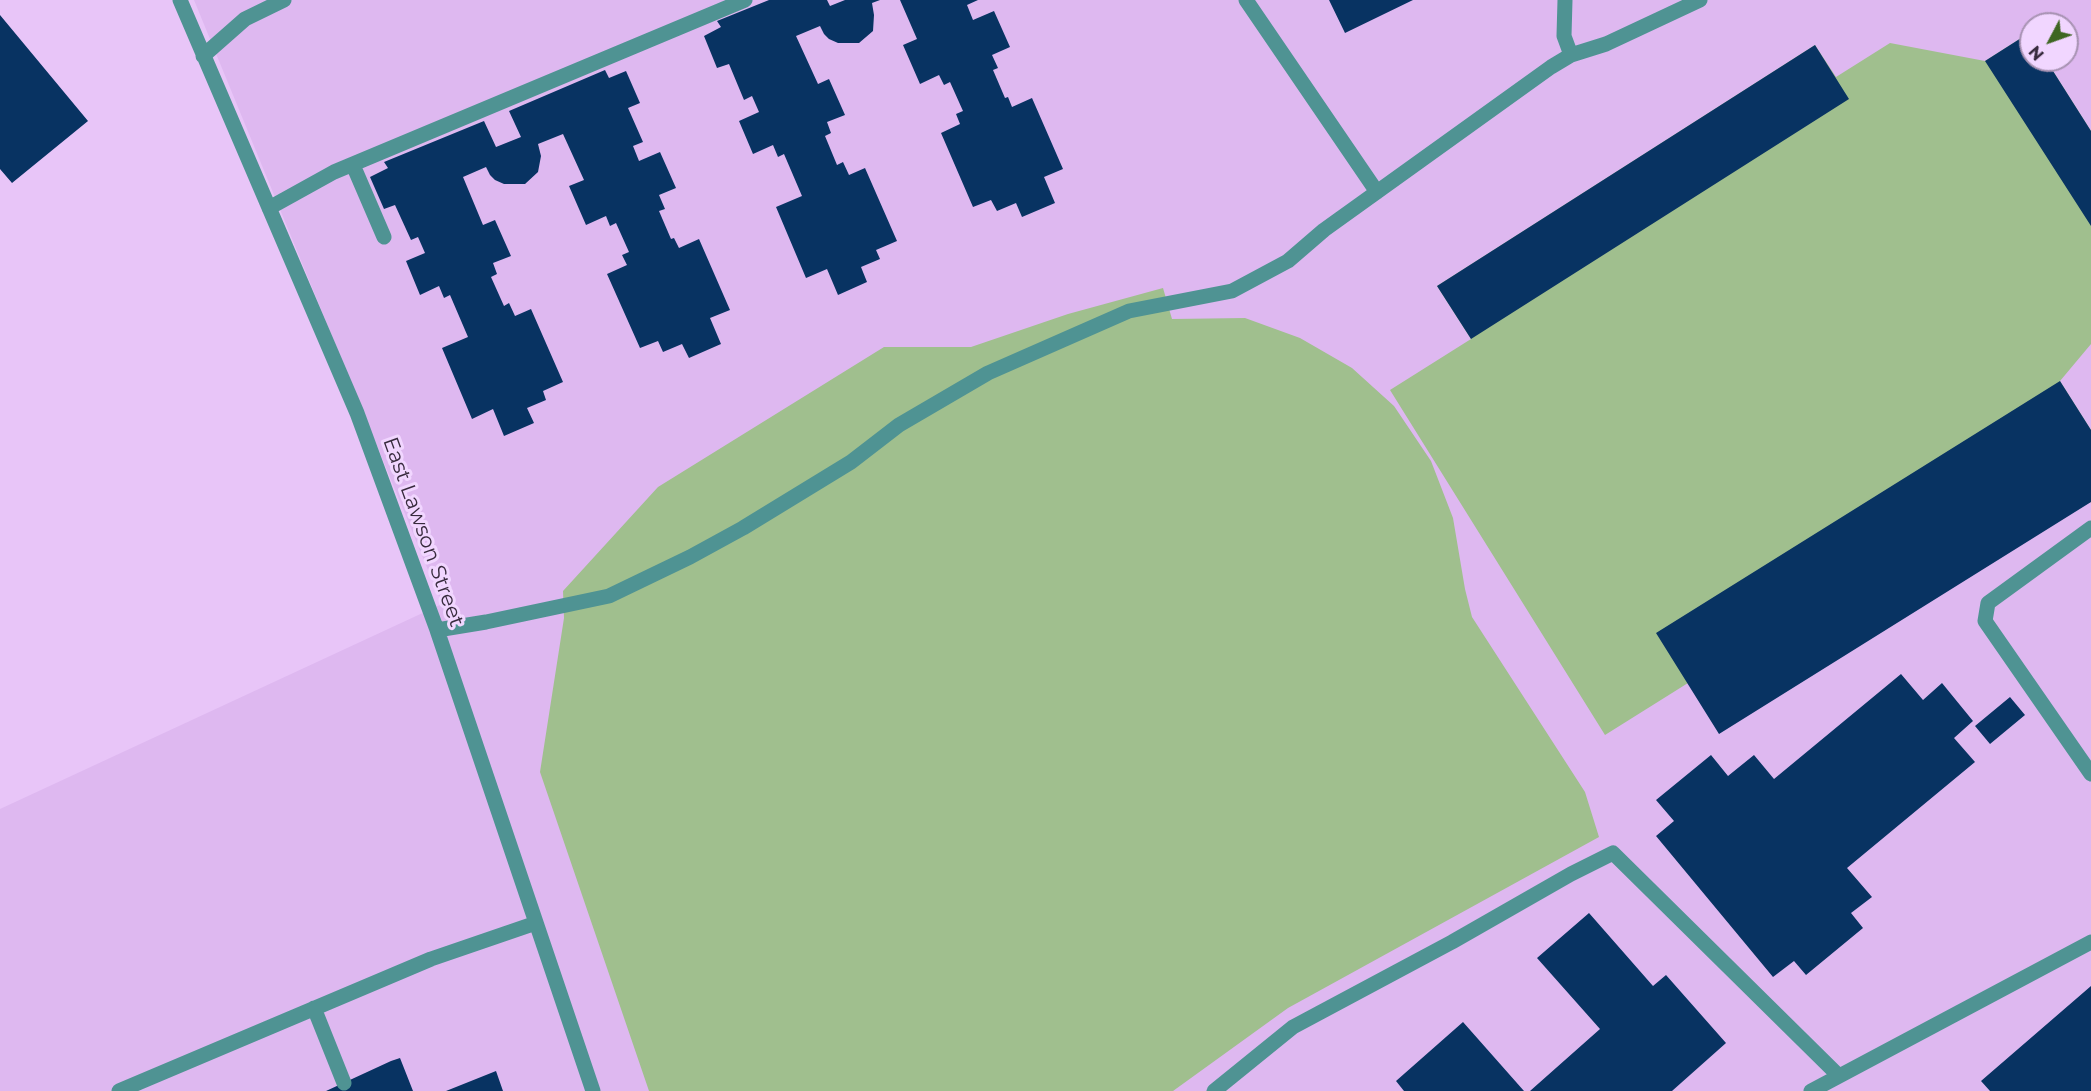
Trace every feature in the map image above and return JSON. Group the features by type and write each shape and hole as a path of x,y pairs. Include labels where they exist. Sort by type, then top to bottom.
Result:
{"street":[{"name":"East Lawson Street","path":"180,0 357,413 437,630 593,1091"},
{"path":"203,56 245,19 284,0"},
{"path":"269,208 334,172 745,0"},
{"path":"1246,0 1377,192"},
{"path":"1565,0 1564,36 1571,55"},
{"path":"437,630 609,596 690,557 743,528 850,462 899,425 988,373 1129,311 1232,291 1288,261 1324,230 1551,67 1571,55 1606,44 1700,0"},
{"path":"353,165 384,237"},
{"path":"2091,528 1988,603 1985,621 2091,774"},
{"path":"1214,1091 1293,1027 1452,942 1571,874 1614,853 1839,1076"},
{"path":"119,1091 431,959 536,923"},
{"path":"1811,1091 2091,942"},
{"path":"314,1008 344,1083"}],"shaded area":[{"path":"194,0 2091,0 2091,1091 0,1091 0,809 442,604"}],"green space":[{"path":"2019,39 2019,72 2054,72 2091,131 2091,344 2060,381 2091,430 2091,502 1688,683 1605,735 1390,390 1471,339 1437,286 1815,45 1836,77 1890,43 1985,61"},
{"path":"1163,288 1172,319 1245,318 1300,338 1352,368 1394,406 1431,461 1453,518 1472,617 1585,792 1599,837 1288,1008 1173,1091 649,1091 540,772 564,618 563,591 658,487 884,347 971,347 1068,314"}],"building":[{"path":"769,0 827,0 830,6 845,0 880,0 872,3 873,31 859,43 838,43 829,39 820,26 796,36 818,84 829,79 845,115 827,122 831,133 825,136 837,165 843,162 849,175 865,168 897,241 876,250 880,259 861,267 867,282 838,295 827,269 806,278 776,207 802,196 784,154 778,157 773,145 753,154 739,121 759,112 752,96 744,100 729,64 717,68 704,36 721,27 717,21"},
{"path":"900,0 978,0 967,5 973,20 994,11 1010,47 992,55 998,68 993,70 1005,98 1008,97 1012,107 1032,98 1063,169 1044,177 1055,203 1022,217 1016,203 997,211 991,200 973,207 941,133 960,124 956,114 963,111 950,82 944,85 939,75 920,84 903,45 917,39"},
{"path":"1329,0 1413,0 1345,33"},
{"path":"0,15 88,121 12,183 0,169"},
{"path":"2019,39 2019,72 2054,72 2091,131 2091,226 1985,61"},
{"path":"1815,45 1849,99 1471,339 1437,286"},
{"path":"605,70 609,78 626,71 640,103 628,108 643,142 633,146 639,161 660,152 676,188 659,195 665,209 659,211 671,239 674,238 679,248 699,239 730,310 710,318 721,344 689,358 682,344 663,352 658,341 640,348 607,274 627,265 622,255 629,252 616,223 610,226 606,216 586,225 569,186 584,180 563,134 538,144 541,156 538,172 525,184 504,184 495,180 486,167 463,177 483,225 495,220 511,256 493,263 497,274 491,277 504,306 509,303 515,316 531,309 563,382 543,391 546,400 527,408 534,423 504,436 493,409 472,419 442,348 468,337 450,295 444,298 439,286 420,295 406,261 425,253 418,237 411,240 395,205 384,209 370,177 388,168 384,162 484,121 496,147 521,137 509,111"},
{"path":"2060,381 2091,430 2091,502 1719,734 1656,633"},
{"path":"1901,674 1923,700 1942,683 1973,721 1954,738 1975,762 1847,868 1872,897 1851,913 1863,928 1806,975 1794,961 1773,977 1656,836 1674,821 1656,800 1711,755 1728,776 1754,755 1774,779"},
{"path":"2010,697 2025,715 1990,744 1975,726"},
{"path":"1589,913 1653,986 1666,975 1726,1043 1672,1091 1530,1091 1600,1029 1537,958"},
{"path":"2091,986 2091,1091 1990,1091 1981,1081"},
{"path":"1463,1022 1524,1091 1404,1091 1396,1081"},
{"path":"400,1058 413,1091 326,1091 391,1061"},
{"path":"496,1071 503,1091 446,1091"}]}
